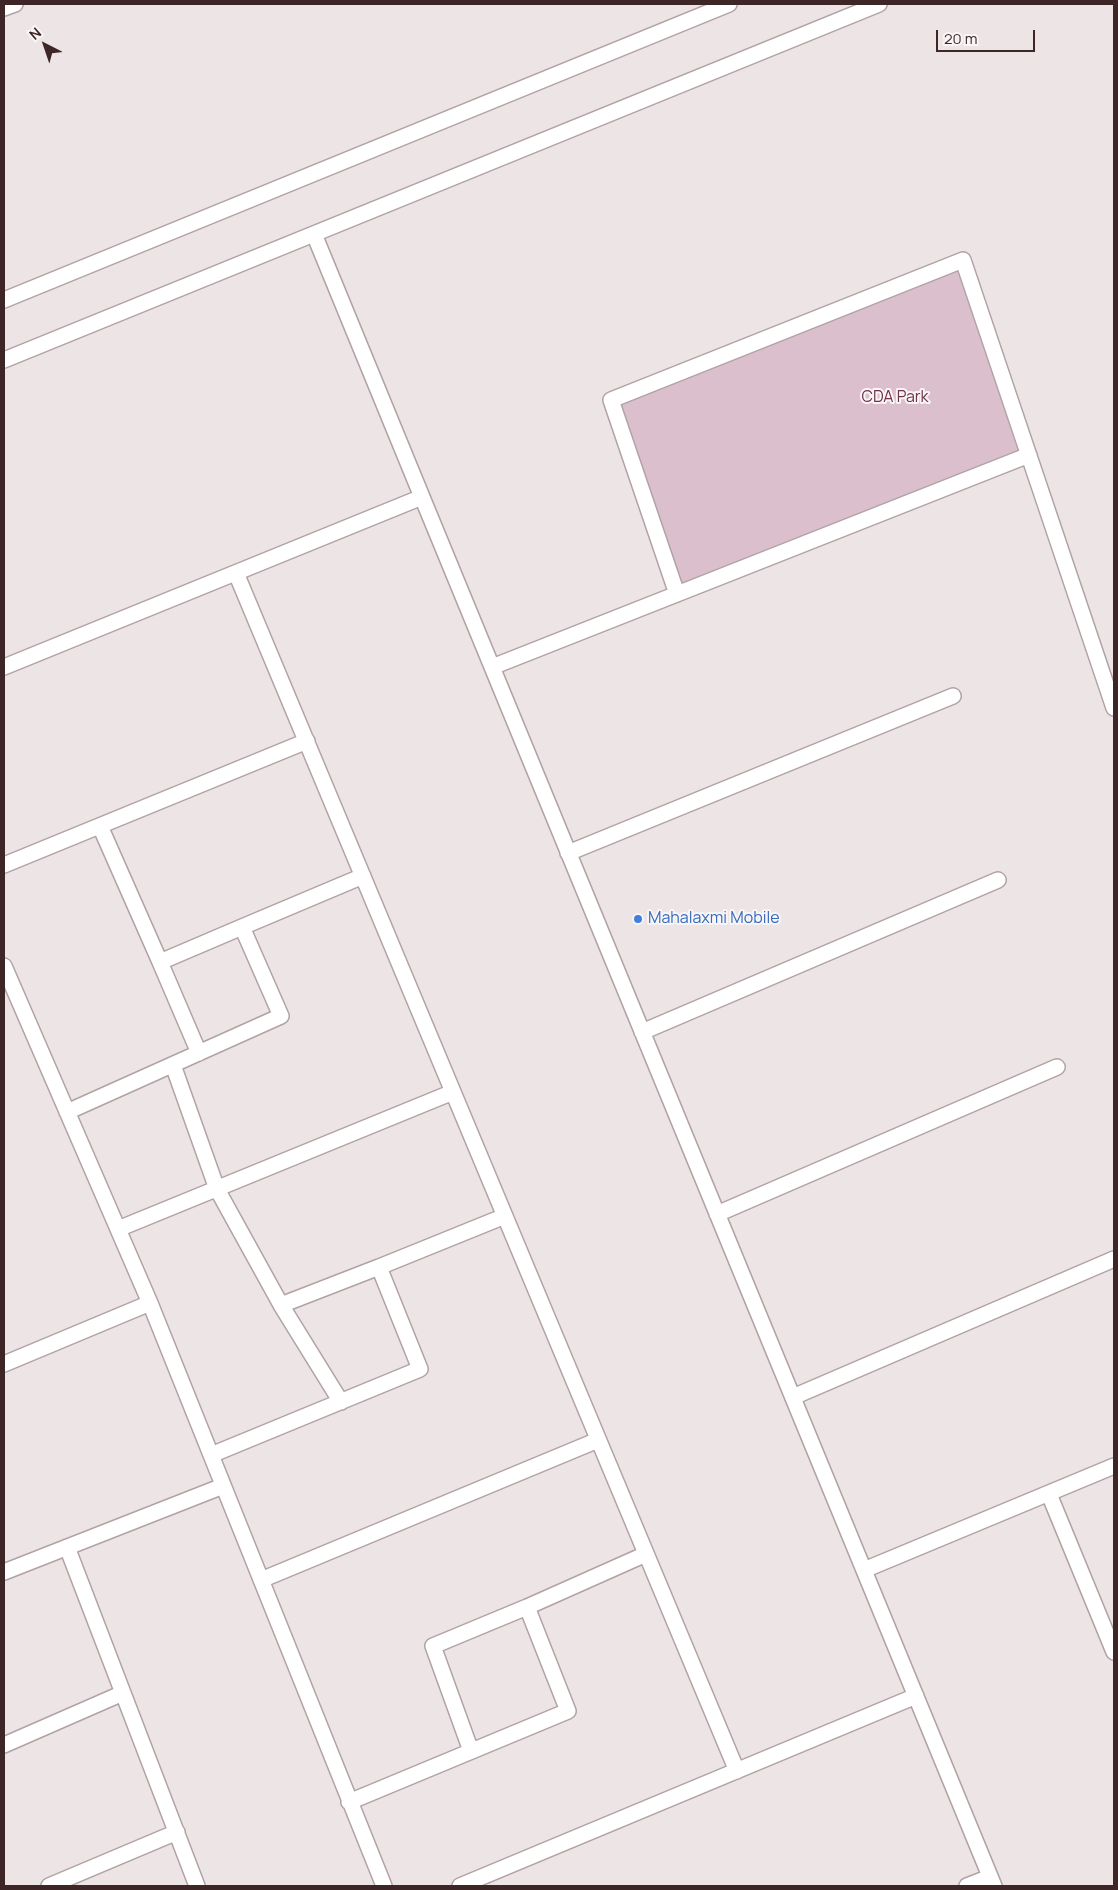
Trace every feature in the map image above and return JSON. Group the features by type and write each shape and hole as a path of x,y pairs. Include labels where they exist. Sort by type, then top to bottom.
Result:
{"street":[{"path":"4,8 15,4"},
{"path":"4,300 729,4"},
{"path":"4,360 878,4"},
{"path":"314,234 992,1882 967,1886"},
{"path":"677,594 611,400 963,260 1114,708"},
{"path":"492,667 1029,455"},
{"path":"4,668 422,497"},
{"path":"236,573 737,1771"},
{"path":"568,853 953,696"},
{"path":"4,865 307,741"},
{"path":"100,826 199,1053"},
{"path":"160,962 363,876"},
{"path":"642,1032 998,880"},
{"path":"67,1112 281,1016 242,927"},
{"path":"4,966 150,1303 384,1886"},
{"path":"173,1065 217,1189 281,1305 341,1402"},
{"path":"717,1214 1057,1067"},
{"path":"118,1229 453,1092"},
{"path":"281,1305 505,1216"},
{"path":"793,1397 1114,1258"},
{"path":"211,1455 420,1369 379,1267"},
{"path":"4,1364 150,1303"},
{"path":"261,1580 598,1440"},
{"path":"864,1570 1114,1466"},
{"path":"4,1572 223,1486"},
{"path":"1049,1494 1114,1652"},
{"path":"67,1547 197,1886"},
{"path":"472,1751 433,1646 646,1554"},
{"path":"349,1802 568,1711 527,1607"},
{"path":"4,1745 123,1693"},
{"path":"460,1886 916,1696"},
{"path":"49,1886 177,1832"}],"green space":[{"name":"CDA Park","path":"959,270 1019,451 682,584 619,405"}],"place":[{"name":"Mahalaxmi Mobile","path":"638,919"}]}
